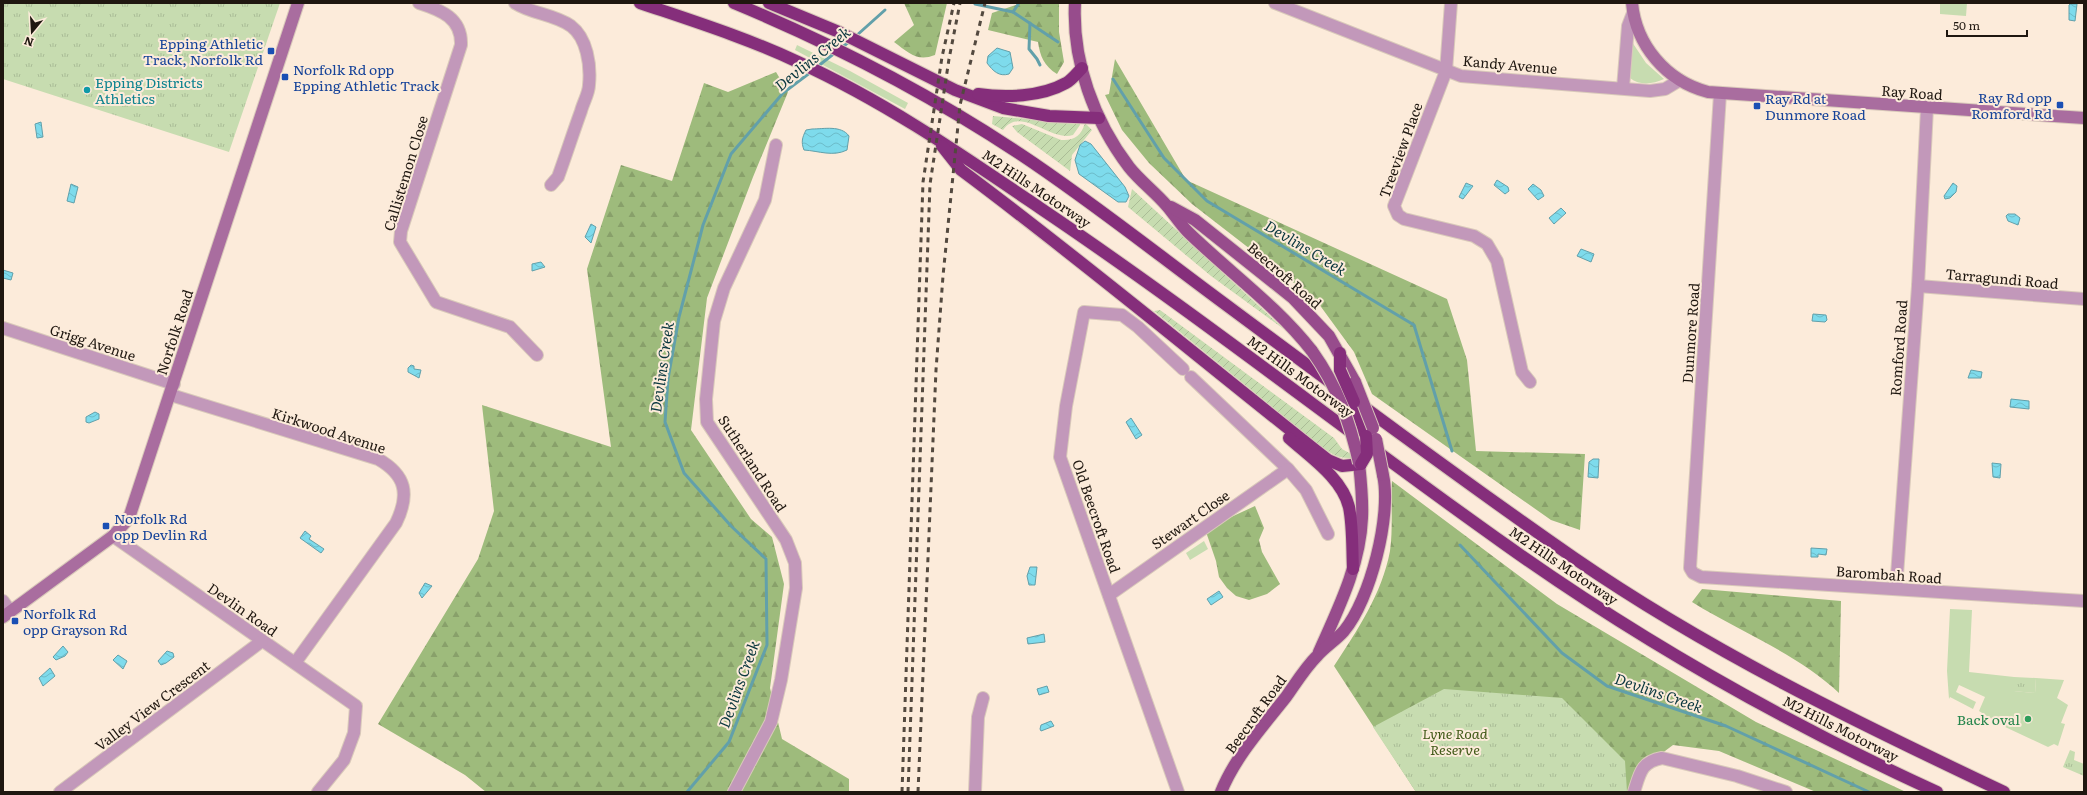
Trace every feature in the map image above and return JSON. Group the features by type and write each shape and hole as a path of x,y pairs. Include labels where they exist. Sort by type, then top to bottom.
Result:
{"highway":[{"name":"M2 Hills Motorway","path":"640,3 716,29 797,62 839,82 933,136 1101,249 1506,545 1618,620 1692,665 1792,721 1937,792"},
{"name":"M2 Hills Motorway","path":"734,3 824,43 868,66 1008,146 1098,208 1300,360 1526,523 1621,589 1808,697 2004,792"},
{"path":"769,3 840,32 955,90 1003,108 1049,116 1099,118"},
{"path":"955,90 999,97 1019,96 1067,83 1082,68"},
{"path":"933,136 961,170 1106,282 1221,376 1328,460 1342,466 1360,464 1368,454 1366,436 1340,370 1340,353"},
{"path":"1221,376 1232,388 1318,464 1340,487 1349,508 1353,569"}],"main road":[{"name":"Beecroft Road","path":"1075,3 1078,47 1082,68 1099,118 1129,167 1166,205 1186,231 1287,322 1312,351 1338,393 1352,428 1362,480 1362,520 1353,569 1346,593 1317,656"},
{"name":"Beecroft Road","path":"1166,205 1195,220 1293,298 1329,336 1340,353 1355,382 1374,428 1383,475 1384,504 1380,544 1363,599 1344,631 1317,656 1238,762 1221,792"}],"street":[{"name":"Norfolk Road","path":"5,610 113,536 125,524 133,509 298,3"},
{"name":"Callistemon Close","path":"419,3 448,14 454,20 461,36 461,45 401,231 400,242 436,302 510,327 537,355"},
{"path":"515,3 523,8 558,19 569,25 577,31 583,40 586,53 589,86 558,177 551,185"},
{"name":"Kandy Avenue","path":"1275,3 1461,76 1658,91 1671,86 1680,80"},
{"name":"Treeview Place","path":"1451,3 1446,71 1396,199 1396,211 1398,215 1404,219 1474,236 1487,244 1497,261 1522,372 1530,382"},
{"name":"Ray Road","path":"1632,8 1644,43 1660,65 1680,80 1700,90 1720,94 2084,118"},
{"name":"Ray Road","path":"1623,88 1628,26 1632,8"},
{"name":"Dunmore Road","path":"1693,573 1690,568 1720,94"},
{"name":"Romford Road","path":"1896,589 1918,286 1927,108"},
{"name":"Sutherland Road","path":"734,792 771,722 781,680 796,588 795,563 786,540 707,422 706,400 714,321 724,288 765,200 776,145"},
{"name":"Tarragundi Road","path":"1918,286 2084,299"},
{"name":"Old Beecroft Road","path":"1178,792 1060,457 1066,406 1084,312 1122,315 1138,327 1288,469"},
{"name":"Grigg Avenue","path":"3,328 172,389"},
{"name":"Kirkwood Avenue","path":"172,389 378,459 390,466 401,478 404,507 396,523 296,663"},
{"path":"1288,469 1306,490 1328,534"},
{"name":"Stewart Close","path":"1109,595 1288,469"},
{"name":"Devlin Road","path":"113,536 356,706 354,733 344,760 318,792"},
{"name":"Barombah Road","path":"1693,573 1701,577 2084,601"},
{"name":"Valley View Crescent","path":"65,791 262,641"},
{"path":"974,792 978,717 983,698"},
{"path":"1634,792 1643,767 1650,760 1662,758 1737,776 1786,792"}],"green space":[{"path":"3,3 280,3 229,152 3,79"},
{"path":"904,3 947,3 935,55 929,57 918,57 909,53 894,42 914,25"},
{"path":"1022,3 1059,3 1059,32 1064,62 1057,74 1049,68 1043,60 1038,42 988,30 992,13"},
{"path":"1940,3 1967,3 1966,16 1940,14"},
{"path":"1632,42 1646,63 1664,79 1655,82 1642,83 1634,81 1630,78"},
{"path":"797,45 850,71 908,103 905,109 795,50"},
{"path":"1115,59 1186,180 1447,299 1467,360 1476,451 1585,454 1580,530 1551,520 1372,394 1354,352 1316,300 1192,204 1149,163 1122,130 1105,95 1109,94"},
{"path":"776,72 788,92 753,177 707,298 691,430 751,519 772,537 784,584 770,688 782,739 849,779 849,792 486,792 465,775 378,724 478,559 494,511 482,405 611,447 587,269 621,165 672,181 704,83 728,92"},
{"path":"993,116 1080,125 1073,135 1064,136 1055,134 1027,122 1018,121 1010,123 1003,130 992,124"},
{"path":"1085,123 1092,130 1072,155 1070,171 1017,132 1012,126 1022,124 1061,140 1070,140 1079,134"},
{"path":"1132,189 1285,330 1211,276 1128,207"},
{"path":"1160,310 1334,438 1342,449 1351,454 1351,458 1337,456 1319,445 1154,311"},
{"path":"1392,481 1557,604 1756,722 1906,792 1816,792 1719,751 1673,745 1649,763 1637,792 1416,792 1334,666 1368,612 1386,567 1391,543"},
{"path":"1255,506 1264,528 1259,540 1262,552 1280,584 1267,594 1249,600 1236,596 1227,588 1219,577 1216,561 1205,529"},
{"path":"1204,541 1208,549 1190,560 1186,553"},
{"path":"1702,589 1841,601 1839,693 1823,679 1787,655 1692,602"},
{"path":"1950,609 1972,610 1969,672 2014,677 2014,691 2035,693 2036,678 2064,680 2057,698 2068,705 2061,723 2065,724 2058,746 2054,744 2048,747 2003,726 1979,711 1985,697 1959,685 1956,692 1976,702 1973,709 1950,697 1949,699 1947,671"},
{"path":"2014,677 2036,678 2035,693 2013,691"},
{"name":"Lyne Road Reserve","path":"1444,689 1562,698 1625,761 1627,792 1416,792 1373,727"},
{"path":"2070,750 2075,752 2074,760 2084,764 2084,776 2063,767"}],"water":[{"path":"2070,4 2077,4 2075,21 2069,20"},
{"path":"997,48 1010,52 1013,68 1009,74 1002,75 996,73 987,63 988,56"},
{"path":"41,122 43,137 37,138 35,124"},
{"path":"832,128 842,130 849,136 847,150 836,153 826,153 804,150 802,140 806,130"},
{"path":"1085,141 1091,144 1125,187 1129,196 1126,202 1118,202 1079,174 1075,160 1080,145"},
{"path":"1497,180 1508,187 1509,191 1505,194 1494,185"},
{"path":"1466,183 1473,186 1463,199 1459,197"},
{"path":"1953,183 1957,186 1956,192 1950,198 1945,199 1944,196"},
{"path":"71,184 78,187 74,203 67,201"},
{"path":"1533,184 1541,190 1544,196 1538,200 1528,189"},
{"path":"1561,208 1566,213 1554,224 1549,218"},
{"path":"2008,214 2015,214 2020,218 2018,225 2008,221 2006,216"},
{"path":"591,224 596,227 591,243 585,237"},
{"path":"1581,249 1594,254 1591,262 1577,256"},
{"path":"541,262 545,267 532,271 532,264"},
{"path":"3,270 13,273 11,280 3,278"},
{"path":"1813,314 1826,315 1827,320 1825,322 1812,321"},
{"path":"411,365 414,366 414,369 421,370 419,378 408,372 408,368"},
{"path":"1971,370 1982,372 1981,378 1968,378"},
{"path":"2011,399 2029,401 2029,409 2010,407"},
{"path":"95,412 99,414 99,419 89,423 86,422 86,417"},
{"path":"1131,418 1142,435 1136,439 1126,422"},
{"path":"1593,459 1599,459 1598,478 1588,477 1589,462"},
{"path":"1992,463 2001,464 2000,478 1993,477"},
{"path":"1177,529 1180,533 1162,545 1161,543"},
{"path":"305,531 311,536 309,539 324,549 321,553 300,538"},
{"path":"1811,548 1827,549 1826,555 1818,554 1818,557 1811,557"},
{"path":"1030,567 1037,567 1035,585 1029,585 1027,576"},
{"path":"425,583 432,586 422,598 419,593"},
{"path":"1219,591 1223,597 1211,605 1207,599"},
{"path":"1044,634 1045,642 1028,644 1027,638"},
{"path":"63,646 68,652 65,656 56,660 53,657"},
{"path":"167,651 173,653 174,657 161,665 158,661"},
{"path":"118,655 127,661 123,669 113,660"},
{"path":"50,668 55,676 43,686 39,678"},
{"path":"1047,686 1049,692 1039,695 1037,689"},
{"path":"1051,721 1054,726 1041,731 1041,725"}],"waterway":[{"path":"1013,12 1019,3"},
{"name":"Devlins Creek","path":"975,4 1013,12 1058,42"},
{"name":"Devlins Creek","path":"856,36 885,10"},
{"path":"1030,23 1029,49 1040,65"},
{"name":"Devlins Creek","path":"840,49 850,41"},
{"name":"Devlins Creek","path":"817,67 836,52"},
{"name":"Devlins Creek","path":"687,792 729,742 767,645 766,559 731,526 684,473 665,422 668,379 679,317 703,225 731,154 783,93 811,72"},
{"name":"Devlins Creek","path":"1113,79 1164,158 1207,201 1414,325 1452,451"},
{"name":"Devlins Creek","path":"1460,545 1562,653 1607,686 1726,726 1869,792"}],"railway":[{"path":"902,792 923,182 942,57 954,3"},
{"path":"908,792 930,184 949,59 960,3"},
{"path":"918,792 936,370 943,276 960,105 985,3"}],"place":[{"name":"Epping Athletic Track, Norfolk Rd","path":"271,51"},
{"name":"Norfolk Rd opp Epping Athletic Track","path":"285,77"},
{"name":"Epping Districts Athletics","path":"87,90"},
{"name":"Ray Rd opp Romford Rd","path":"2060,105"},
{"name":"Ray Rd at Dunmore Road","path":"1757,106"},
{"name":"Norfolk Rd opp Devlin Rd","path":"106,526"},
{"name":"Norfolk Rd opp Grayson Rd","path":"15,621"},
{"name":"Back oval","path":"2028,719"}]}
